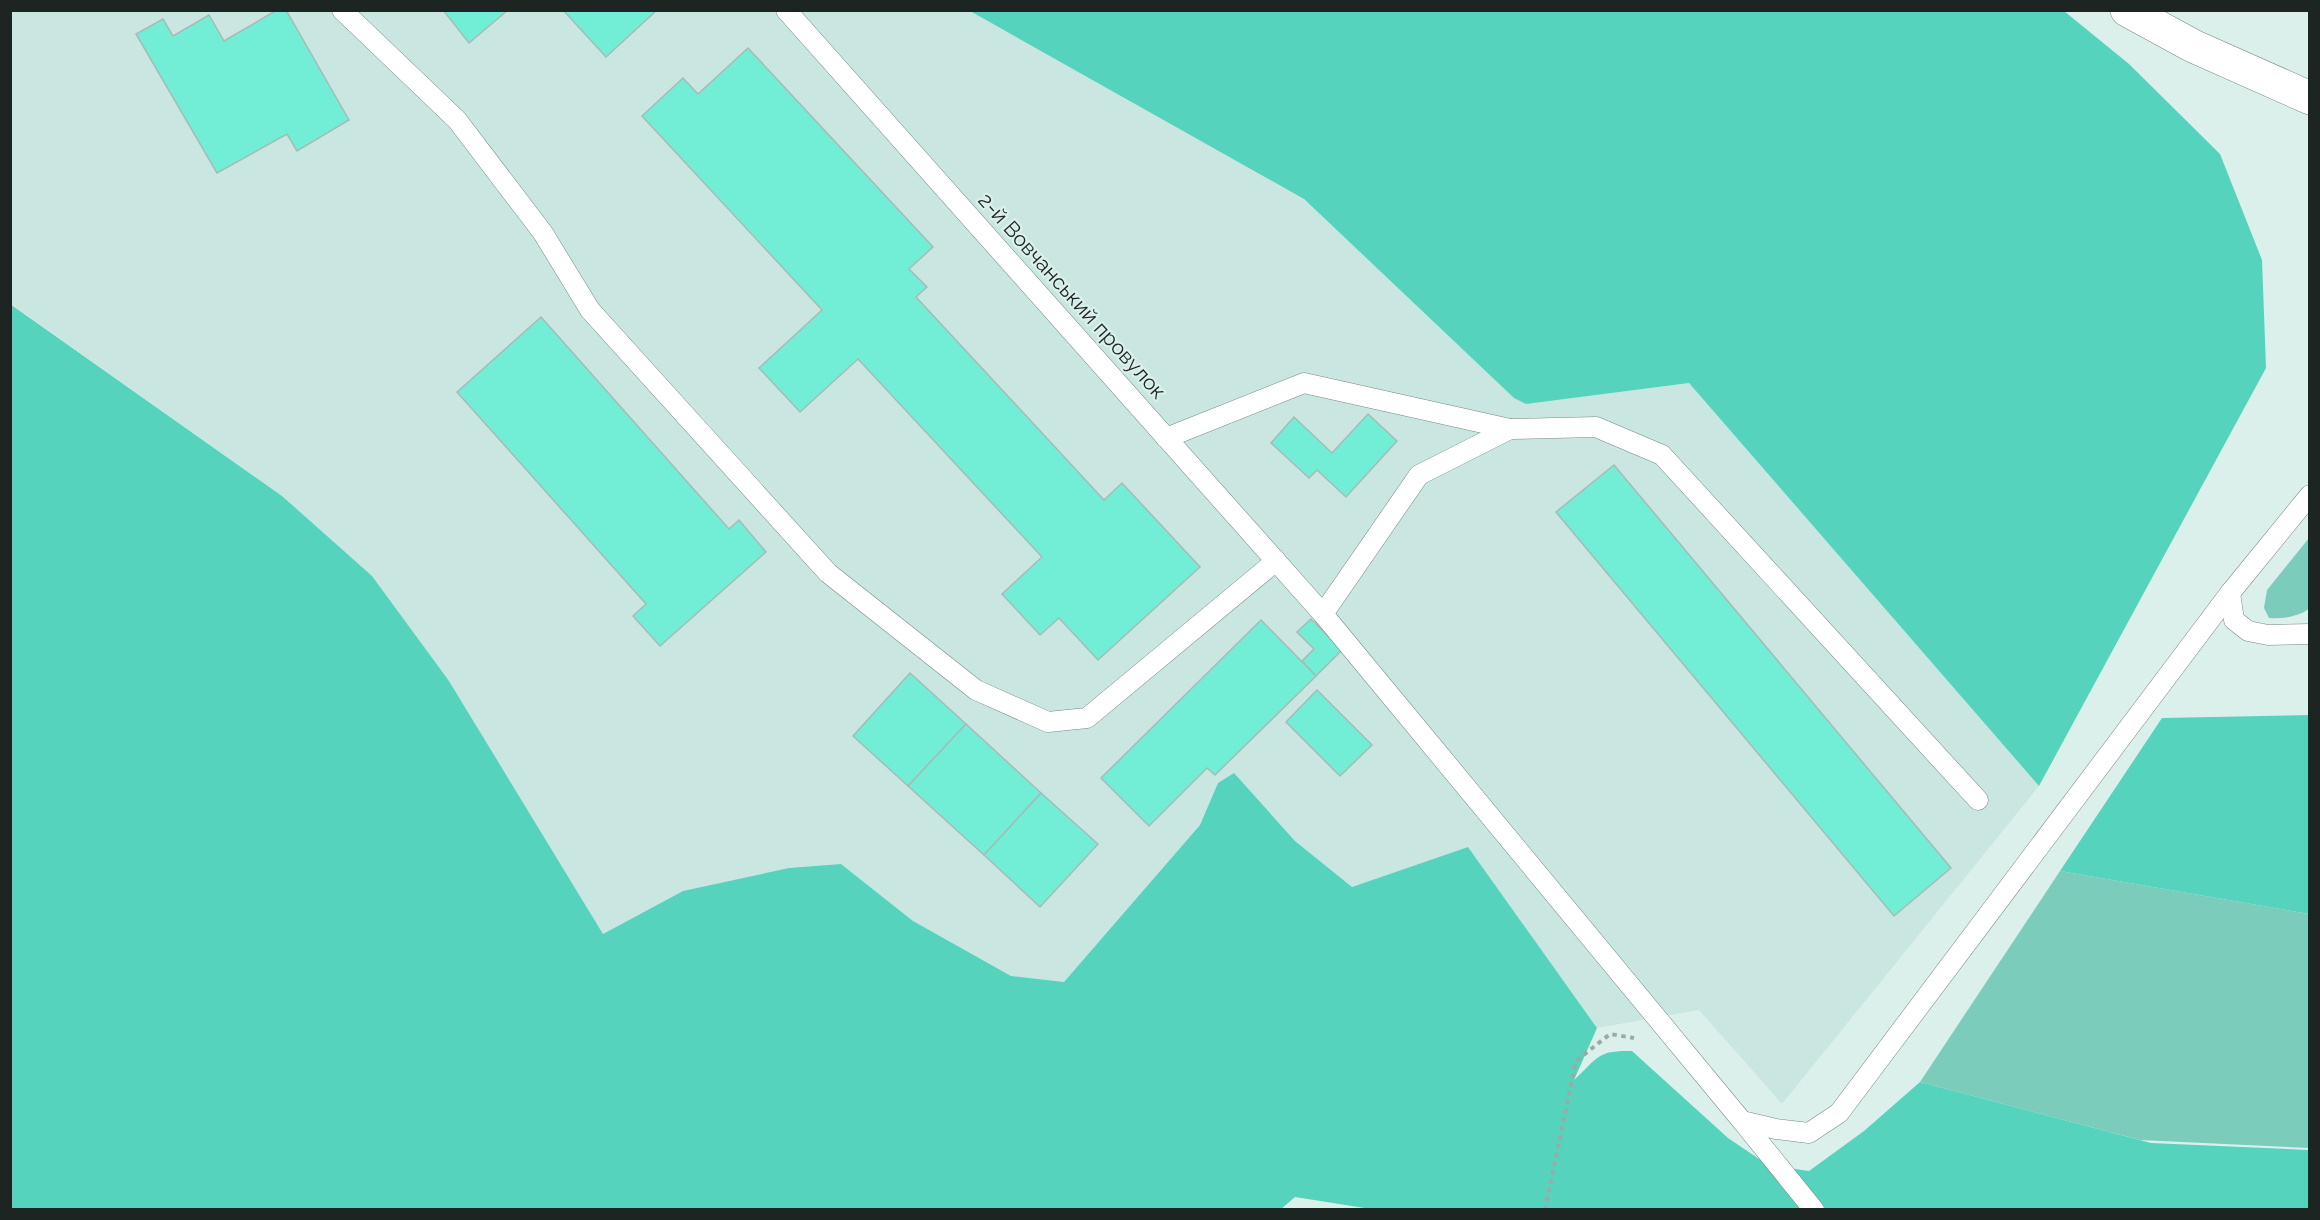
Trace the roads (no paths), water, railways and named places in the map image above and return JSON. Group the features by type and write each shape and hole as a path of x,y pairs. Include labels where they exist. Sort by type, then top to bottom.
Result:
{"street":[{"path":"2127,10 2193,46 2310,98"}],"lane":[{"path":"342,10 457,120 543,233 590,309 828,573 976,690 1048,722 1087,718 1276,561"},
{"name":"2-й Вовчанський провулок","path":"786,10 1323,614 1814,1209"},
{"path":"1166,438 1304,383 1510,429 1596,427 1662,455 1978,800"},
{"path":"1323,614 1419,475 1510,429"},
{"path":"1742,1121 1776,1129 1809,1133 1839,1113 2230,593 2310,495"},
{"path":"2230,593 2234,620 2248,631 2268,635 2306,632"}]}
